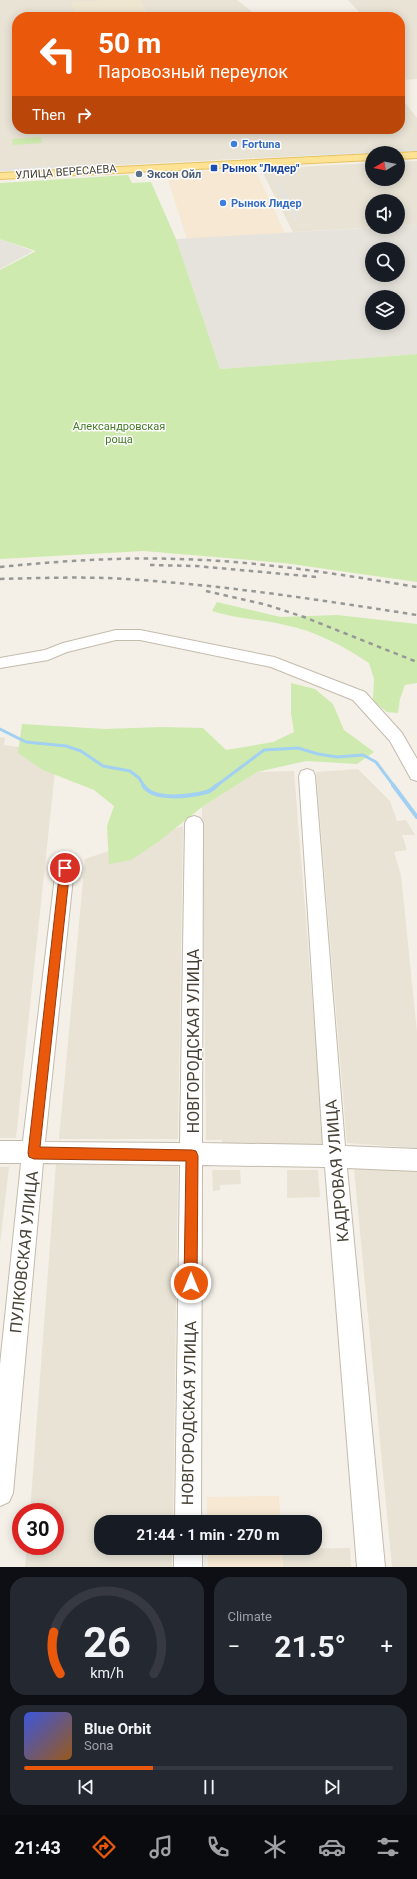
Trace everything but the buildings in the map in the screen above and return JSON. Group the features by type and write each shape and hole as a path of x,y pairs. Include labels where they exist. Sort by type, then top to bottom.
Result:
{"main road":[{"path":"405,156 417,155"},
{"name":"УЛИЦА ВЕРЕСАЕВА","path":"0,176 112,168 365,157"}],"street":[{"path":"0,663 48,655 63,648 116,635 140,635 274,662 359,696 396,737 417,774"},
{"name":"КАДРОВАЯ УЛИЦА","path":"307,776 335,1156 371,1567"},
{"name":"НОВГОРОДСКАЯ УЛИЦА","path":"188,1515 194,823"},
{"name":"ПУЛКОВСКАЯ УЛИЦА","path":"0,1494 34,1153 65,868"},
{"path":"0,1152 192,1156 335,1156 417,1160"},
{"path":"188,1555 188,1567"}],"shaded area":[{"path":"0,0 237,0 252,12 12,12 12,134 405,134 405,102 417,118 417,150 405,151 405,146 365,146 365,153 0,171"},
{"path":"141,0 147,12 74,12 71,2"},
{"path":"348,0 417,0 417,79 405,80 405,12 359,12"},
{"path":"417,149 417,151 405,151 405,150"},
{"path":"365,152 365,153 294,155"},
{"path":"417,161 417,225 405,226 405,194 365,194 365,228 293,232 261,169 365,163 365,186 405,186 405,162"},
{"path":"94,164 94,166 0,171 0,169"},
{"name":"Рынок Лидер","path":"254,167 285,233 187,239 166,174"},
{"path":"275,182 279,182 300,219 296,219"},
{"path":"417,225 417,354 220,369 176,239 365,228 365,234 405,234 405,226"},
{"path":"0,239 33,251 0,269"},
{"path":"0,737 5,738 4,745 57,752 16,1138 0,1138"},
{"path":"358,769 390,801 397,821 406,820 415,835 402,835 407,850 394,852 401,875 417,1032 417,1148 347,1143 316,772"},
{"path":"294,771 324,1144 222,1146 222,1140 206,1140 202,807 257,772"},
{"path":"183,826 178,1139 59,1139 85,859"},
{"path":"56,1164 178,1166 173,1515 94,1515 94,1555 172,1555 172,1567 25,1567 26,1555 64,1555 64,1503 31,1503"},
{"path":"0,1167 9,1167 0,1244"},
{"path":"354,1169 417,1170 417,1567 392,1567"},
{"path":"212,1170 240,1170 241,1184 220,1185 220,1190 213,1191"},
{"path":"287,1170 318,1170 320,1197 287,1198"},
{"path":"279,1496 280,1515 207,1515 207,1497"},
{"path":"322,1548 350,1548 351,1567 283,1567 282,1555 322,1555"},
{"path":"208,1555 282,1555 283,1567 208,1567"}],"green space":[{"path":"41,137 42,143 13,145 12,139"},
{"name":"Александровская роща","path":"128,175 132,183 151,182 176,239 220,369 417,354 417,582 284,563 144,551 0,559 0,270 36,251 0,239 0,183"},
{"path":"217,602 281,617 337,615 417,624 417,683 405,685 400,699 398,713 387,712 373,701 374,679 369,663 339,645 308,631 276,623 230,616 212,611"},
{"path":"291,683 315,689 333,704 344,730 374,752 357,764 306,761 257,772 202,807 158,842 131,860 109,864 107,826 114,806 94,790 43,770 18,753 22,724 105,729 162,727 203,728 226,750 273,742 294,732 291,713"}],"waterway":[{"path":"0,729 26,742 66,746 81,751 103,766 130,771 139,778 144,786"},
{"path":"216,786 264,750 298,748 318,754 337,757 363,755 376,762 394,786"},
{"path":"144,786 155,794 163,796 182,796 207,792 217,785"},
{"path":"393,785 417,817"}],"railway":[{"path":"0,567 67,561 112,559 209,560 269,565 358,577 417,587"},
{"path":"150,565 196,566 317,577"},
{"path":"0,579 106,578 145,580 301,598 417,615"},
{"path":"206,591 267,605 304,617 417,662"}],"place":[{"name":"Fortuna","path":"234,144"},
{"name":"Рынок \"Лидер\"","path":"214,168"},
{"name":"Эксон Ойл","path":"139,174"},
{"name":"Рынок Лидер","path":"223,203"}],"route":[{"path":"65,868 34,1153 192,1156 191,1283"}]}
